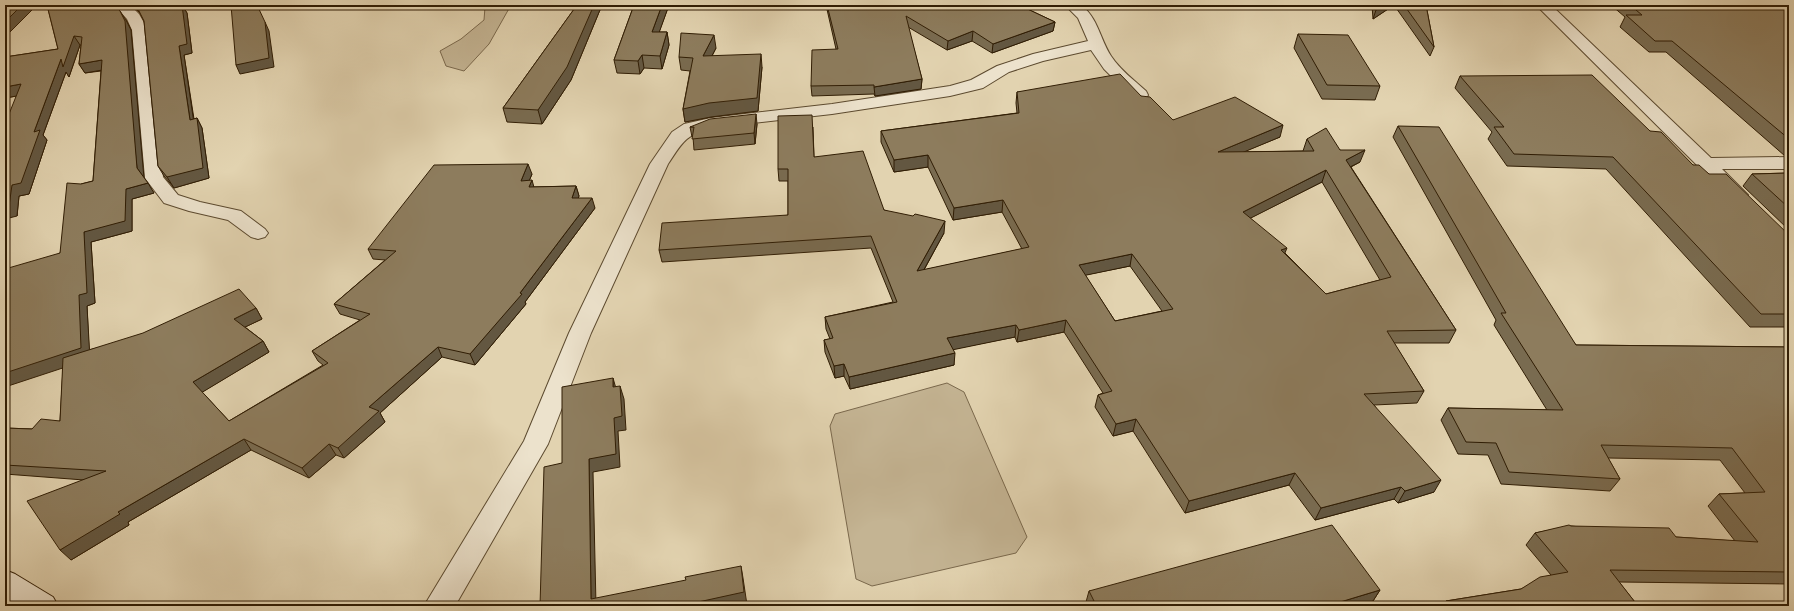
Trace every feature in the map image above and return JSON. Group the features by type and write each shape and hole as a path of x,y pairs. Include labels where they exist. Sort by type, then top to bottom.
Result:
{"street":[{"path":"121,5 134,17 140,30 154,178 171,199 196,207 234,215 258,233"},
{"path":"1072,5 1089,22 1101,54 1146,102"},
{"path":"1542,5 1750,207"},
{"path":"439,606 535,444 580,333 659,164 678,136 690,128 711,123 832,109 950,91 977,84 1003,70 1039,57 1097,44"},
{"path":"1706,164 1789,163"},
{"path":"5,583 43,606"}],"shaded area":[{"path":"459,5 511,5 489,44 464,71 446,66 440,51 461,39 484,20 485,7 460,8"},
{"path":"947,383 964,392 1027,537 1016,553 872,586 856,579 830,426 835,414"}],"building":[{"path":"5,5 22,5 5,22"},
{"path":"47,5 115,5 120,11 125,21 137,168 148,183 126,189 125,221 84,232 87,293 79,295 81,348 5,373 5,269 60,253 67,183 81,184 93,181 102,60 79,64 82,37 74,36 63,67 61,59 34,132 40,130 21,183 12,185 9,206 5,207 5,124 21,84 5,87 5,57 58,49"},
{"path":"136,5 182,5 187,44 179,46 190,120 197,118 203,168 167,177 158,166 144,21"},
{"path":"231,5 257,5 265,22 269,58 236,65"},
{"path":"577,5 594,5 567,67 538,110 503,108"},
{"path":"634,5 662,5 652,32 667,32 660,56 642,55 638,61 614,60"},
{"path":"827,5 1019,5 1055,22 993,44 973,31 948,41 906,16 922,79 874,87 874,85 811,86 812,50 838,49"},
{"path":"1376,5 1384,5 1376,10"},
{"path":"1404,5 1426,5 1434,47"},
{"path":"1630,5 1789,5 1789,139 1672,41 1655,41 1626,15 1642,15"},
{"path":"681,33 714,35 703,56 761,54 757,98 709,103 683,109 693,58 679,57"},
{"path":"1298,34 1348,35 1380,86 1327,85"},
{"path":"1120,74 1141,96 1150,97 1173,120 1235,97 1283,125 1218,152 1314,151 1307,139 1326,128 1340,150 1365,150 1346,160 1456,330 1387,331 1424,391 1364,394 1441,480 1405,491 1401,487 1321,508 1295,473 1189,501 1136,419 1116,424 1098,395 1112,391 1066,320 1019,330 1016,325 947,338 955,353 849,377 844,364 834,366 824,340 833,338 825,317 897,302 871,236 659,250 662,223 788,215 788,169 778,169 778,116 812,115 814,157 863,151 884,210 913,216 915,214 945,221 917,271 1029,247 1003,200 954,208 928,155 894,160 881,131 1019,113 1017,92","holes":["1326,170 1391,277 1326,294 1281,250 1287,248 1243,212","1132,254 1173,309 1115,321 1079,265"]},
{"path":"1592,75 1650,131 1661,132 1693,165 1699,165 1709,174 1726,174 1789,235 1789,314 1761,314 1613,157 1514,154 1494,127 1504,127 1460,76"},
{"path":"756,114 754,133 692,139 694,127 690,127 710,119"},
{"path":"1398,126 1439,127 1576,345 1789,347 1789,572 1610,570 1638,606 1449,606 1446,601 1521,589 1540,577 1568,572 1535,533 1569,525 1669,528 1676,537 1758,542 1719,494 1765,492 1732,448 1601,445 1620,479 1509,472 1496,443 1466,442 1448,408 1563,410 1501,313 1506,313"},
{"path":"528,164 521,181 532,180 529,187 576,186 572,198 592,198 520,293 522,294 470,354 438,347 369,407 379,411 338,448 329,444 302,468 244,439 118,512 120,514 60,550 27,501 106,471 5,465 5,428 32,429 41,419 60,421 63,358 143,333 239,289 256,308 234,319 263,341 193,382 229,421 328,363 312,351 370,314 334,304 396,251 368,249 434,165"},
{"path":"1789,173 1789,208 1752,174"},
{"path":"613,378 613,387 620,386 622,416 614,418 616,454 589,459 591,599 686,580 685,577 741,566 744,592 680,606 540,606 544,467 562,463 562,387"},
{"path":"1332,525 1380,590 1327,606 1077,606 1094,601 1089,591"},
{"path":"1789,602 1789,606 1754,606"}]}
